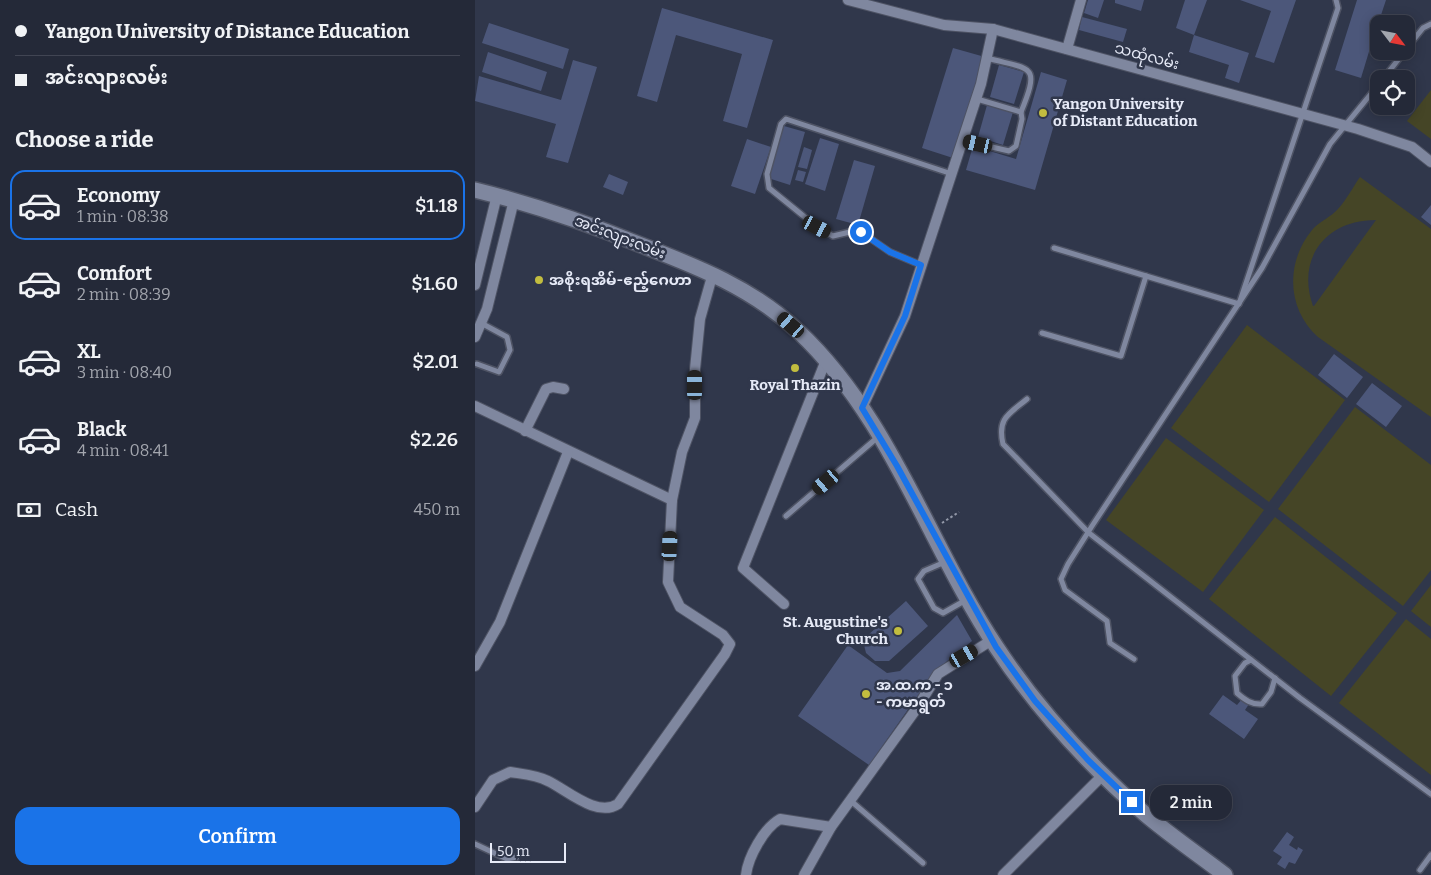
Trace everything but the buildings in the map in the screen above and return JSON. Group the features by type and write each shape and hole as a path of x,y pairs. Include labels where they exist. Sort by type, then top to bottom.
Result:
{"main road":[{"name":"အင်းလျားလမ်း","path":"475,190 515,200 606,231 713,273 768,306 798,331 826,360 880,435 992,640 1035,701 1103,775 1147,815 1217,872"}],"street":[{"name":"သထုံလမ်း","path":"848,0 944,25 993,29 1345,125 1412,147 1431,162"},
{"path":"1067,49 1081,0"},
{"path":"862,408 905,316 976,98 993,29"},
{"path":"475,285 497,195"},
{"path":"475,337 487,309 515,200"},
{"path":"475,807 493,780 510,772 546,780 599,808 613,807 618,804 725,654 729,644 723,635 680,607 668,582 672,500 683,452 695,418 695,369 700,319 713,273"},
{"path":"784,604 743,568 826,360"},
{"path":"525,431 547,389 553,387 564,390"},
{"path":"475,406 672,500"},
{"path":"475,666 500,622 569,452"},
{"path":"804,875 831,827 917,708 938,674 992,640"},
{"path":"1007,874 1103,775"},
{"path":"746,875 752,855 769,829 780,819 831,827"}],"lane":[{"path":"1239,304 1301,113 1338,8 1336,0"},
{"path":"1415,38 1423,28 1431,24"},
{"path":"962,140 1009,151 1016,146 1022,119 1021,112 1032,86 1032,76 1027,69 987,58"},
{"path":"1390,70 1397,60"},
{"path":"1134,659 1109,643 1107,621 1065,590 1061,579 1262,268 1330,144 1370,95"},
{"path":"976,98 1021,112"},
{"path":"921,265 890,252 861,232 854,231 833,236 817,227 769,188 767,174 781,124 786,119 952,174"},
{"path":"1054,248 1239,304"},
{"path":"1042,333 1121,356 1146,276"},
{"path":"477,364 499,372 510,350 507,337 481,323"},
{"path":"1027,399 1003,420 1000,433 1003,444 1089,533 1251,660 1431,794"},
{"path":"786,516 880,435"},
{"path":"948,560 924,571 919,579 923,587 935,608 943,613 969,599"},
{"path":"1251,660 1245,663 1235,676 1237,693 1243,698 1253,705 1263,704 1271,692 1275,678"},
{"path":"851,801 923,863"},
{"path":"475,844 507,859 517,857"},
{"path":"1420,870 1431,855"}],"path":[{"path":"931,529 959,512"}],"shaded area":[{"path":"1431,90 1431,139 1407,121 1412,115 1415,115 1415,111"},
{"path":"1360,177 1431,229 1431,417 1318,337 1308,326 1295,300 1294,271 1303,243 1315,227 1338,209","holes":["1376,220 1314,306 1309,289 1309,272 1312,258 1319,245 1343,227 1358,222"]},
{"path":"1247,325 1345,400 1269,502 1171,428"},
{"path":"1355,407 1431,465 1431,570 1403,606 1278,509"},
{"path":"1166,438 1264,510 1203,592 1106,520"},
{"path":"1275,517 1397,613 1331,696 1209,599"},
{"path":"1431,585 1431,627 1411,611"},
{"path":"1406,619 1431,639 1431,775 1339,703"}],"place":[{"name":"Yangon University of Distant Education","path":"1043,113"},
{"name":"အစိုးရအိမ်-ဧည့်ဂေဟာ","path":"539,280"},
{"name":"Royal Thazin","path":"795,368"},
{"name":"St. Augustine's Church","path":"898,631"},
{"name":"အ.ထ.က - ၁ - ကမာရွတ်","path":"866,694"}],"route":[{"path":"861,232 890,252 921,265 905,316 862,408 880,435 996,647 1035,701 1088,760 1132,802"}]}
